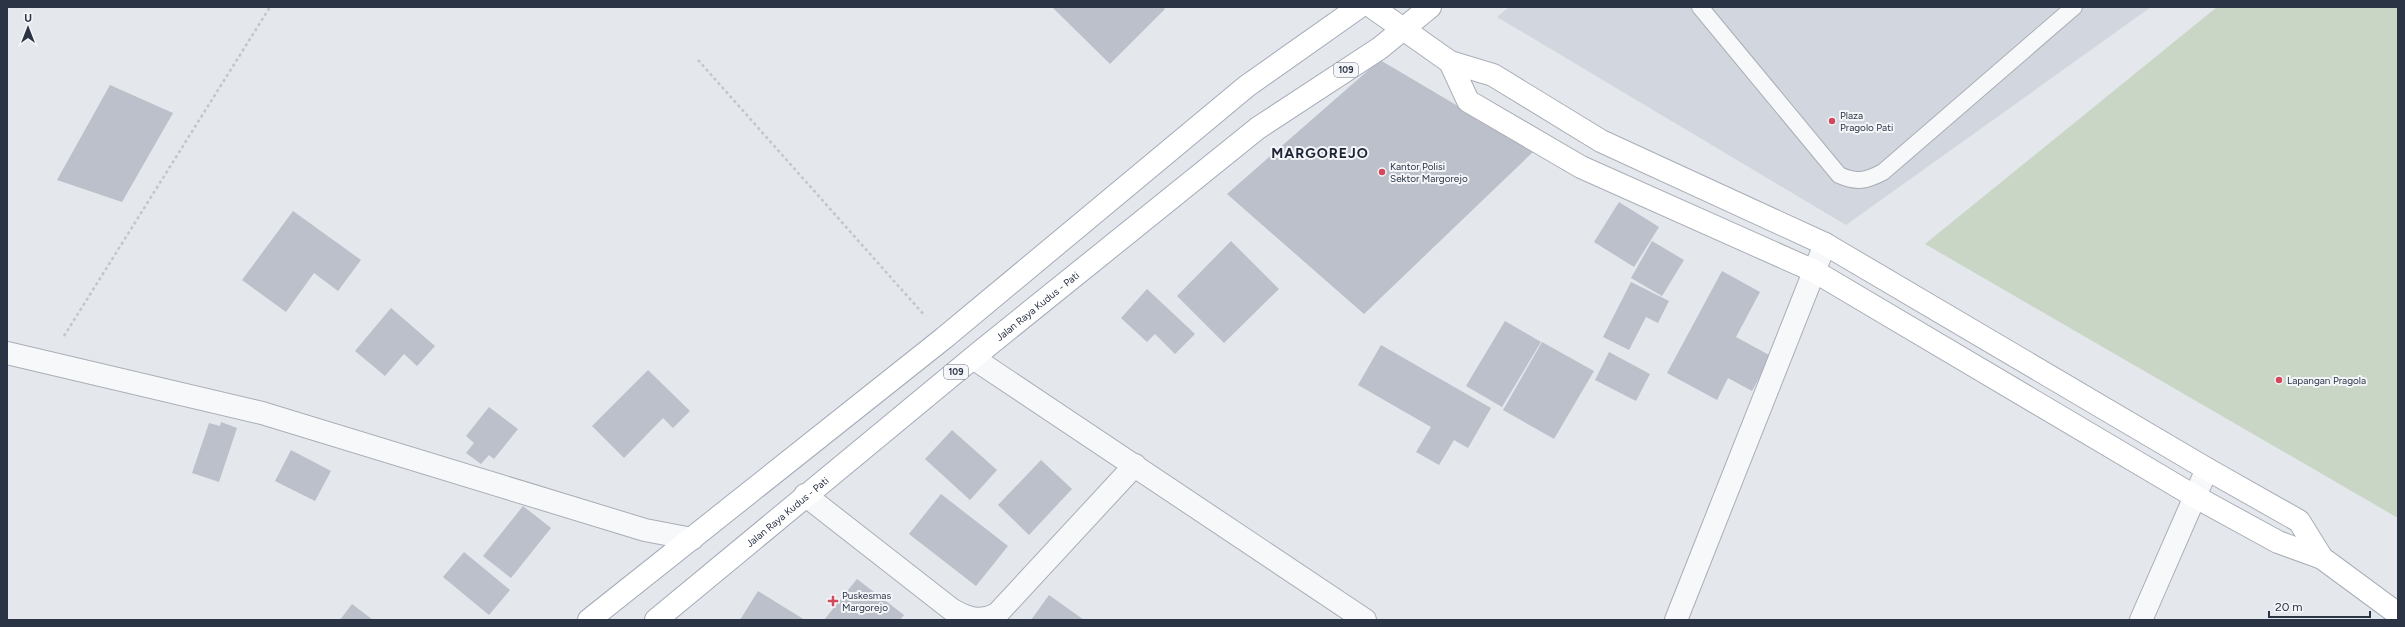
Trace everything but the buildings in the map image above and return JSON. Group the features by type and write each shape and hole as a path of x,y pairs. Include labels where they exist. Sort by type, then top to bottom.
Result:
{"street":[{"path":"589,620 944,338 1247,86 1359,7"},
{"path":"1372,7 1450,62 1493,75 1601,141 1825,244 2207,470 2299,520 2322,558"},
{"name":"Jalan Raya Kudus - Pati","path":"656,620 972,358 1258,128 1403,30 1430,7"},
{"path":"1450,62 1468,101 1581,167 1814,271 2194,496 2278,542 2322,558 2398,614"},
{"path":"1581,167 1601,141"},
{"path":"1676,620 1825,244"},
{"path":"7,353 262,413 645,530 692,539"},
{"path":"972,358 1135,465 1364,620"},
{"path":"805,495 951,609 961,615 975,619 988,619 997,614 1135,465"},
{"path":"2141,620 2194,496 2207,470"}],"lane":[{"path":"1700,7 1839,175 1852,181 1866,181 1883,172 2074,7"}],"path":[{"path":"48,362 270,7"},
{"path":"698,60 944,338"}],"shaded area":[{"name":"Plaza Pragolo Pati","path":"1509,7 2151,7 1846,225 1497,17"}],"green space":[{"name":"Lapangan Pragola","path":"2217,7 2398,7 2398,518 1925,244"}],"place":[{"name":"Plaza Pragolo Pati","path":"1832,121"},
{"name":"Kantor Polisi Sektor Margorejo","path":"1382,172"},
{"name":"Lapangan Pragola","path":"2279,380"},
{"name":"Puskesmas Margorejo","path":"833,601"}],"district":[{"name":"MARGOREJO","path":"1320,153"}]}
